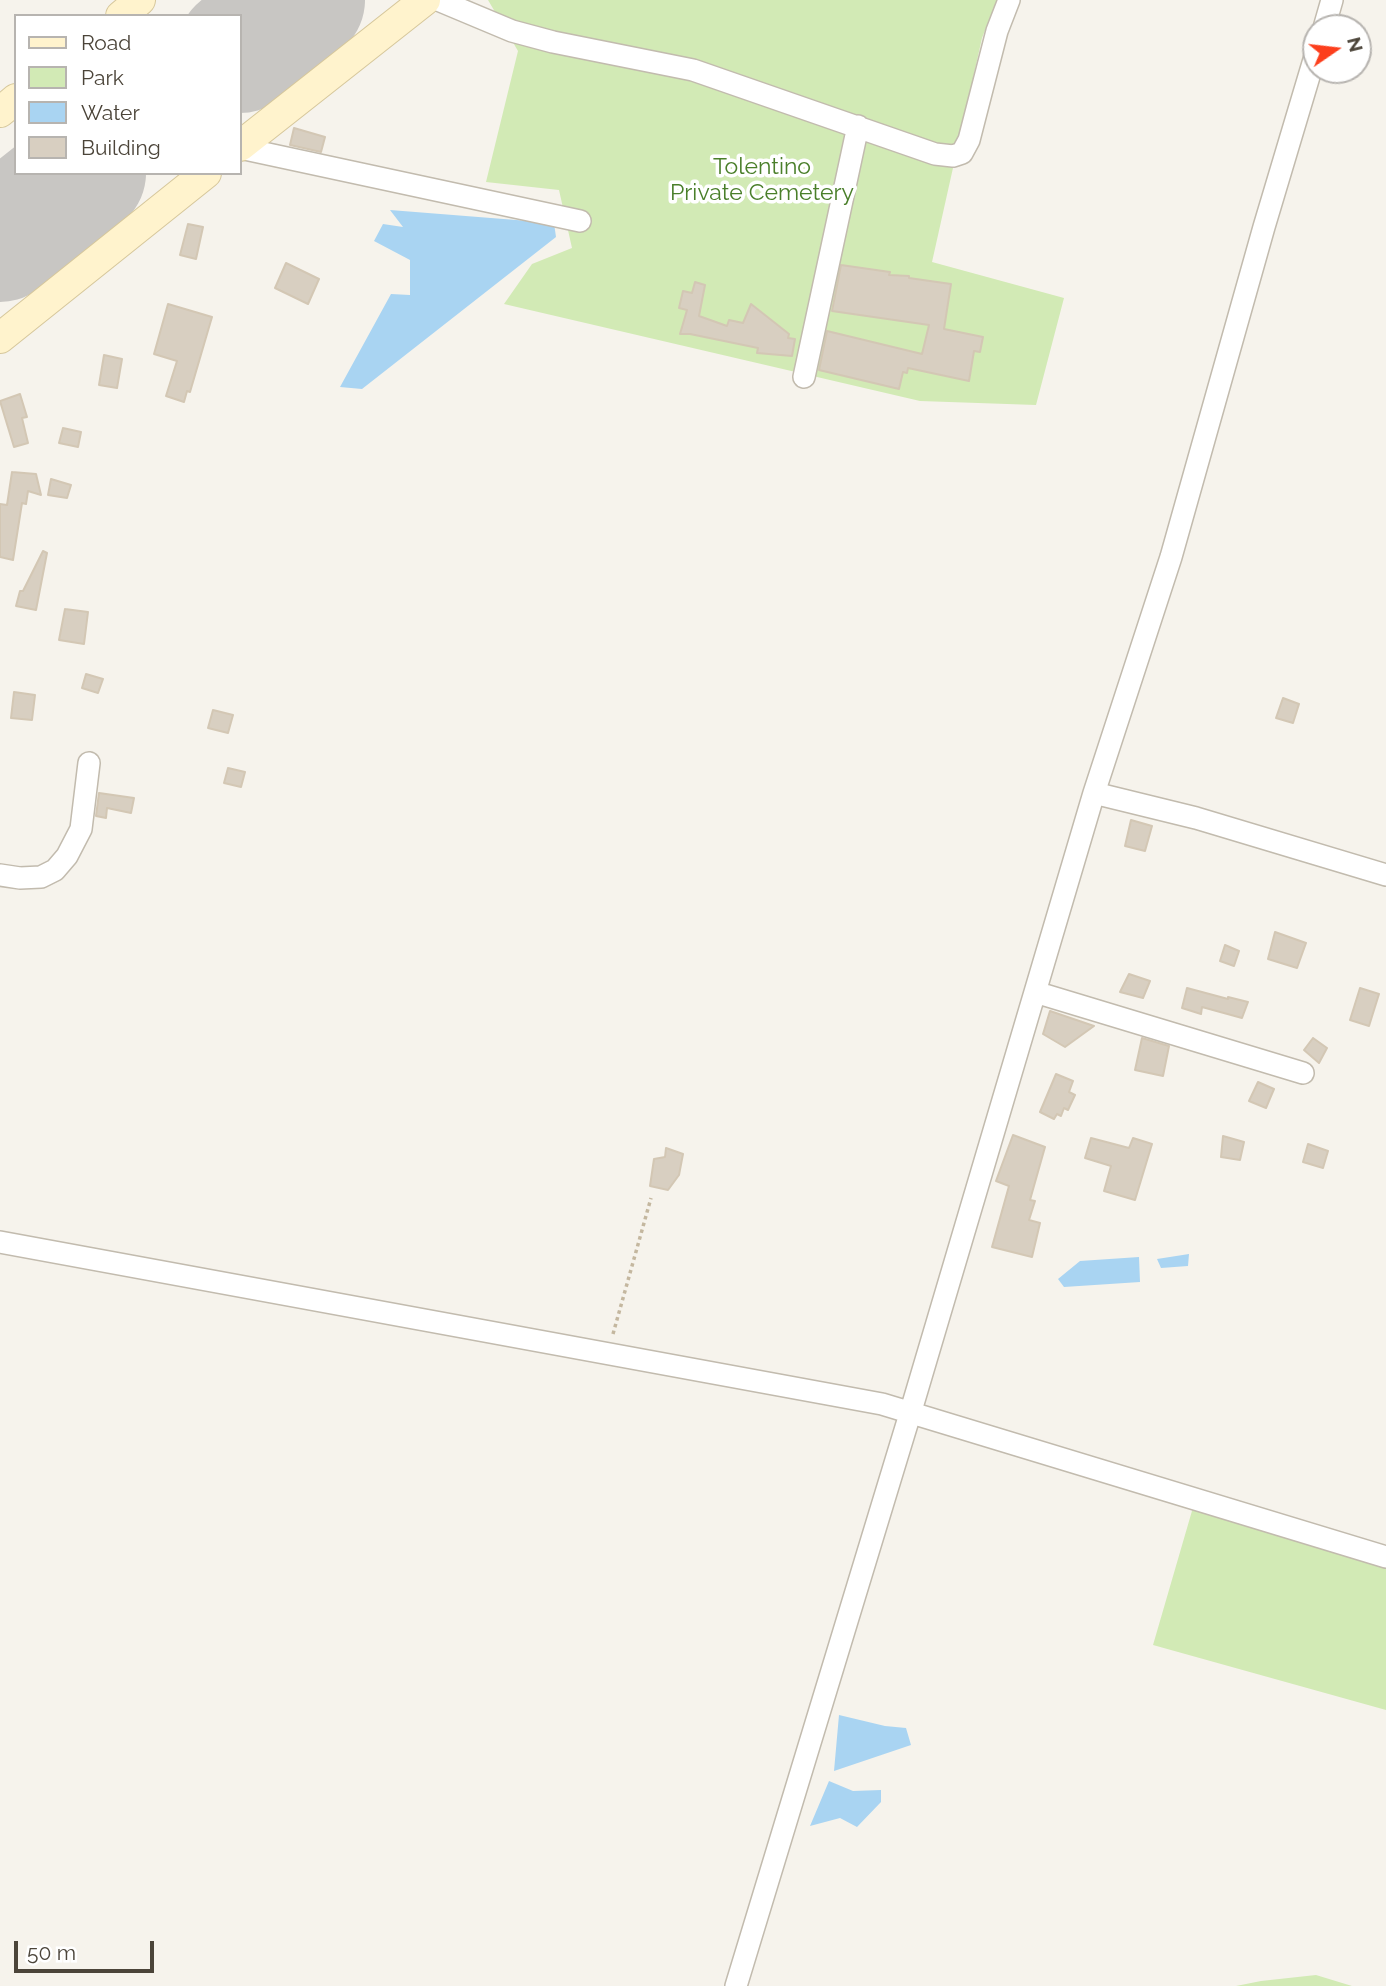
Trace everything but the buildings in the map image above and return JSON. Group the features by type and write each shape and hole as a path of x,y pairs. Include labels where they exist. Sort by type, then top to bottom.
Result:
{"street":[{"path":"124,14 141,0"},
{"path":"242,145 425,0"},
{"path":"438,0 512,31 553,42 693,70 936,154 953,156 962,153 969,140 997,31 1009,0"},
{"path":"736,1986 1094,793 1171,557 1307,84"},
{"path":"0,112 14,101"},
{"path":"804,377 858,126"},
{"path":"242,147 580,221"},
{"path":"0,338 204,175"},
{"path":"0,875 41,877 55,870 67,856 81,829 89,763"},
{"path":"1094,793 1196,818 1386,875"},
{"path":"1035,992 1303,1073"},
{"path":"0,1242 881,1404 1386,1557"}],"path":[{"path":"607,1353 651,1198"}],"green space":[{"name":"Tolentino Private Cemetery","path":"488,0 997,0 982,38 932,262 1064,298 1036,405 920,401 504,304 532,264 572,248 559,190 486,182 518,51"},
{"path":"1194,1504 1386,1563 1386,1710 1153,1645"},
{"path":"1316,1975 1352,1986 1236,1986 1261,1981"}],"water":[{"path":"390,210 554,223 556,237 362,389 340,387 391,294 410,295 410,260 374,241 383,224 403,227"},
{"path":"1189,1254 1188,1266 1161,1268 1157,1259"},
{"path":"1139,1257 1140,1282 1064,1287 1058,1279 1080,1261"},
{"path":"839,1715 906,1728 911,1745 834,1771"},
{"path":"829,1781 853,1791 881,1790 881,1802 857,1827 840,1818 810,1826"}],"runway":[{"path":"242,48 302,0"},
{"path":"0,239 80,175"}]}
